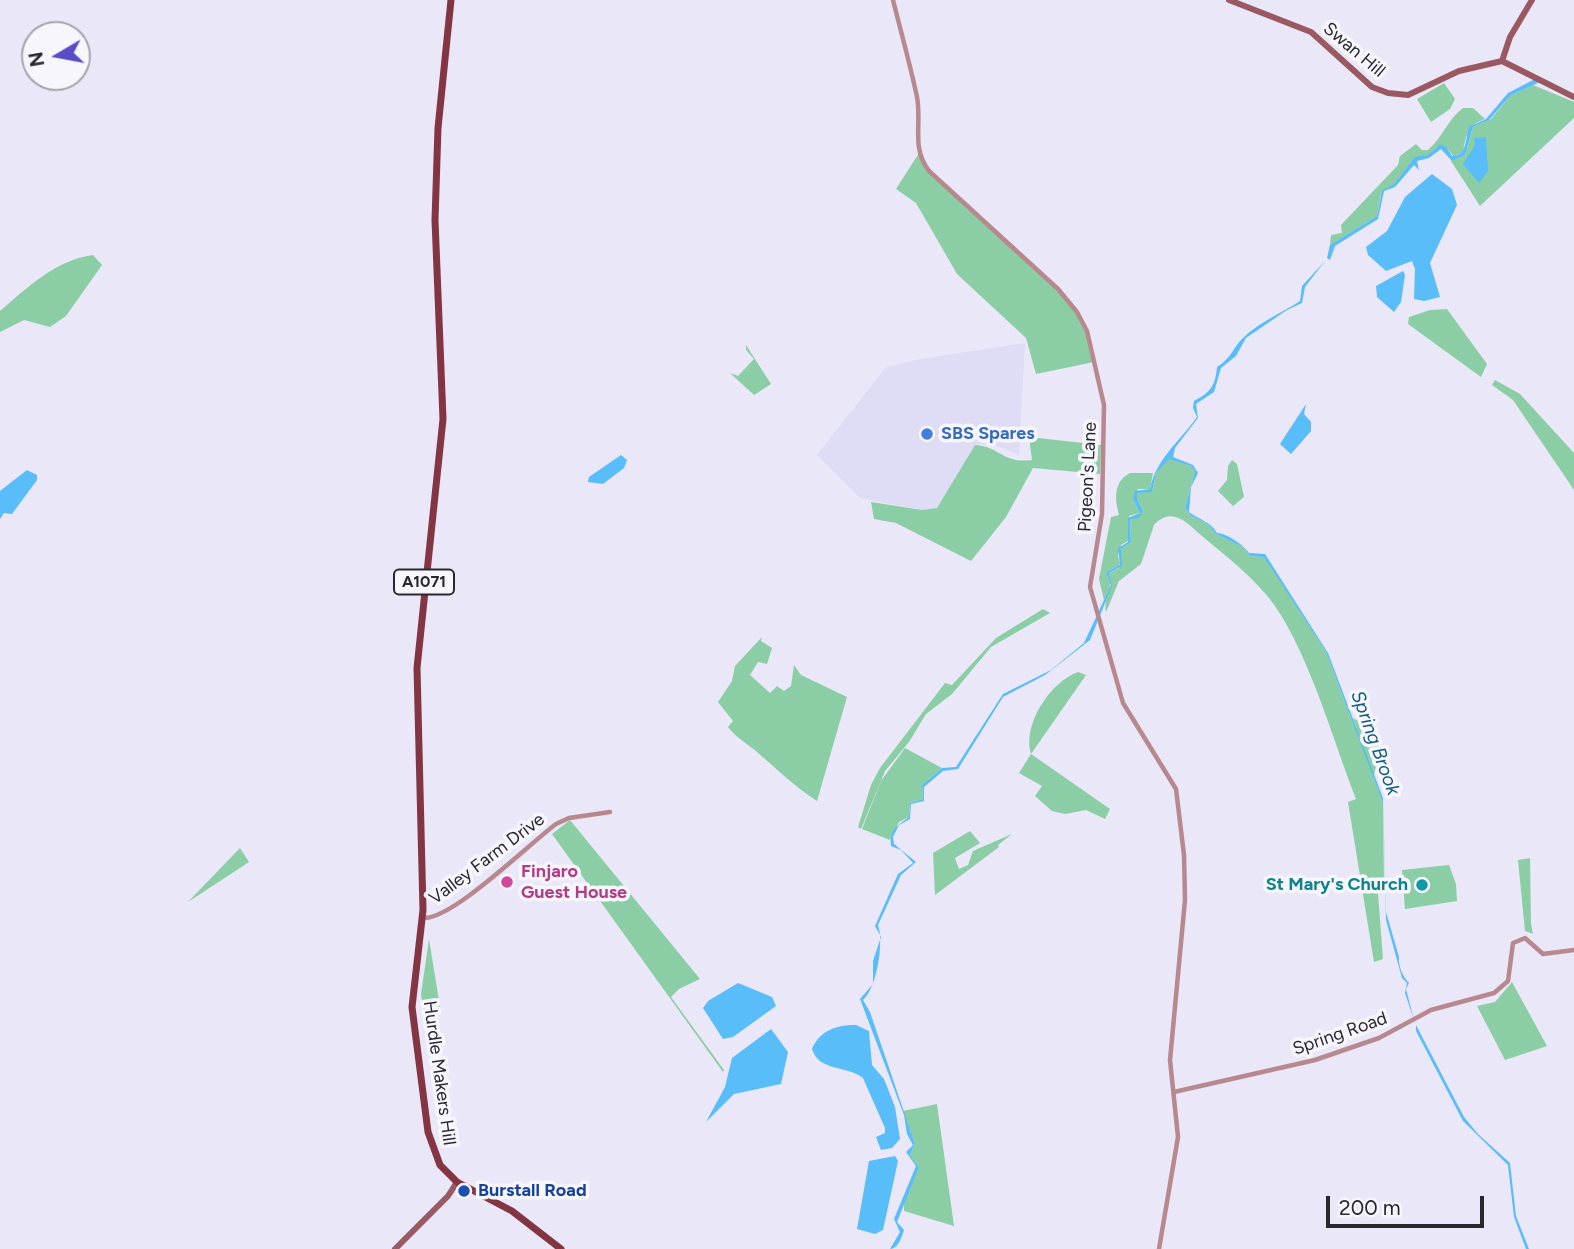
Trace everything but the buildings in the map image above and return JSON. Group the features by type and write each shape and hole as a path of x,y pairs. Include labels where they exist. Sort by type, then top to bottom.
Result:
{"main road":[{"name":"A1071","path":"423,918 417,667 443,419 435,220 438,128 451,0"},
{"name":"Hurdle Makers Hill","path":"423,918 412,992 425,1114 435,1156 446,1173 457,1182"},
{"name":"A1071","path":"457,1182 512,1211 561,1249"}],"street":[{"name":"Pigeon's Lane","path":"893,0 917,97 917,146 925,166 1058,289 1077,312 1087,331 1105,414 1101,528 1090,587 1123,702 1170,777 1179,803 1185,900 1170,1060 1178,1137 1159,1249"},
{"name":"Swan Hill","path":"1229,0 1311,32 1372,87 1388,93 1408,95 1459,71 1502,61"},
{"path":"1531,0 1510,37 1502,61 1574,97"},
{"name":"Valley Farm Drive","path":"423,918 438,915 476,889 556,824 569,818 610,812"},
{"name":"Spring Road","path":"1174,1092 1315,1060 1379,1038 1431,1010 1494,993 1508,981 1513,943 1525,938 1543,954 1574,950"},
{"path":"395,1249 448,1196 457,1182"}],"shaded area":[{"name":"SBS Spares","path":"1025,343 1019,455 990,443 975,445 937,508 922,510 860,498 817,455 886,367"}],"green space":[{"path":"1444,83 1455,99 1450,109 1431,122 1417,99"},
{"path":"1533,85 1574,102 1574,118 1480,206 1451,161 1465,155 1473,127 1491,119 1511,95"},
{"path":"1463,108 1473,108 1485,119 1471,128 1463,152 1454,157 1447,148 1436,148 1428,156 1415,158 1394,184 1381,194 1377,216 1330,245 1331,235 1342,233 1341,225 1398,165 1400,156 1416,144 1422,150 1428,150"},
{"path":"919,153 925,166 1058,289 1082,320 1094,362 1036,374 1026,338 957,274 916,203 896,189"},
{"path":"93,255 102,265 66,316 50,327 24,320 0,332 0,311 21,293 67,262"},
{"path":"1447,309 1487,364 1481,377 1408,324 1409,317 1430,310"},
{"path":"746,345 771,384 754,395 730,373 738,376 754,359 746,350"},
{"path":"1495,380 1520,394 1574,453 1574,490 1513,400 1492,385"},
{"path":"1029,437 1101,445 1100,474 1033,468 1006,517 971,561 896,523 874,519 871,502 922,510 937,508 975,445 990,448 1014,459 1032,460"},
{"path":"1169,458 1191,466 1195,471 1185,508 1191,516 1206,523 1216,534 1243,547 1250,556 1264,557 1268,562 1326,652 1354,726 1357,729 1353,718 1369,729 1378,742 1379,758 1373,776 1383,803 1384,883 1378,893 1383,959 1374,962 1348,802 1356,799 1310,674 1275,606 1241,569 1190,526 1173,516 1161,519 1154,525 1141,564 1119,581 1106,612 1109,573 1119,568 1121,549 1131,542 1130,518 1137,518 1143,510 1137,499 1137,492 1152,492 1156,473"},
{"path":"1232,460 1237,464 1244,497 1233,506 1218,491 1227,480 1228,466"},
{"path":"1130,473 1153,473 1150,489 1138,489 1134,500 1140,513 1129,516 1128,541 1121,545 1118,555 1120,565 1106,572 1111,585 1104,600 1099,579 1111,517 1119,515 1116,497 1118,486"},
{"path":"1043,609 1050,613 991,647 952,694 926,714 909,742 885,771 861,829 858,827 871,785 880,768 945,683 952,685 996,638"},
{"path":"762,637 761,641 772,648 767,664 758,662 750,675 770,693 777,686 784,691 791,686 794,665 801,675 847,697 817,801 734,734 728,727 733,721 718,702 732,681 735,666"},
{"path":"1078,672 1086,675 1031,754 1031,730 1048,695 1068,677"},
{"path":"905,748 942,768 922,785 923,799 910,803 909,817 899,822 890,840 862,829 881,781"},
{"path":"1031,754 1110,809 1105,819 1086,810 1065,814 1052,811 1035,796 1042,786 1019,773"},
{"path":"570,820 700,979 679,989 671,997 723,1072 552,834"},
{"path":"970,831 980,843 955,858 959,869 968,865 973,851 1012,834 998,845 999,847 935,895 933,853"},
{"path":"240,848 249,862 188,902"},
{"path":"1530,858 1533,934 1525,931 1518,860"},
{"path":"1449,865 1456,884 1457,901 1405,909 1402,870"},
{"path":"429,939 441,1013 424,1015 421,994"},
{"path":"1512,982 1547,1046 1505,1060 1477,1006 1495,1002"},
{"path":"937,1104 954,1226 904,1211 904,1199 919,1167 910,1155 915,1144 903,1111"}],"water":[{"path":"1535,79 1540,82 1511,95 1489,120 1473,127 1465,155 1452,161 1441,149 1429,158 1417,161 1419,170 1414,165 1395,187 1384,191 1378,219 1335,246 1330,260 1327,258 1330,245 1377,216 1382,191 1394,184 1415,157 1428,155 1441,144 1452,156 1457,156 1465,146 1469,127 1486,119 1508,93"},
{"path":"1486,137 1488,171 1479,183 1463,164 1474,147 1475,138"},
{"path":"1432,174 1452,189 1457,205 1430,263 1440,297 1424,301 1414,299 1415,269 1412,261 1386,271 1368,255 1366,247 1387,231 1405,197"},
{"path":"1325,261 1305,287 1302,303 1246,338 1236,356 1221,368 1214,392 1196,404 1198,418 1175,448 1173,457 1193,465 1198,473 1191,487 1189,512 1208,523 1217,533 1243,546 1249,553 1265,554 1328,653 1383,798 1386,912 1400,968 1409,983 1406,989 1414,1020 1405,993 1407,983 1402,978 1386,920 1383,803 1326,652 1264,557 1250,556 1243,547 1216,534 1206,523 1191,516 1185,508 1195,471 1191,466 1169,459 1156,473 1152,492 1137,493 1143,510 1139,518 1130,519 1131,542 1121,549 1122,566 1109,573 1112,586 1090,640 1045,675 1003,697 958,769 943,771 924,787 924,801 911,804 910,819 899,825 893,837 894,844 916,862 901,875 878,925 880,935 875,926 898,874 913,863 901,850 891,846 893,832 898,825 909,817 910,803 923,799 922,785 942,768 956,767 1003,694 1051,670 1084,643 1111,585 1106,572 1120,565 1118,548 1128,542 1128,518 1140,513 1133,499 1135,491 1150,489 1157,468 1197,417 1193,408 1194,401 1211,388 1217,367 1249,332 1300,301 1302,286"},
{"path":"1403,271 1405,275 1401,302 1394,312 1377,297 1376,286"},
{"path":"1306,404 1304,414 1311,422 1311,431 1291,454 1280,444"},
{"path":"621,455 627,460 624,468 603,484 588,482 589,477"},
{"path":"27,470 37,475 37,480 12,514 4,513 0,519 0,491"},
{"path":"880,940 880,953 873,983 873,961"},
{"path":"738,983 772,997 776,1006 733,1037 723,1039 703,1008 708,1001"},
{"path":"872,985 863,1000 870,1012 915,1144 910,1155 919,1167 897,1222 904,1230 902,1236 897,1245 890,1249 900,1232 894,1219 916,1166 906,1152 913,1145 907,1134 904,1115 860,999"},
{"path":"856,1025 869,1031 872,1065 884,1079 895,1107 900,1139 892,1148 881,1150 876,1137 885,1133 885,1128 863,1078 827,1065 812,1049 824,1033 842,1026"},
{"path":"1416,1025 1464,1117 1478,1134 1510,1163 1516,1216 1529,1249 1526,1249 1514,1217 1508,1165 1463,1121 1416,1031"},
{"path":"771,1029 788,1052 781,1084 734,1094 706,1122 725,1087 732,1058"},
{"path":"895,1156 898,1161 883,1230 875,1234 857,1229 869,1161"}],"place":[{"name":"SBS Spares","path":"927,434"},
{"name":"Finjaro Guest House","path":"507,882"},
{"name":"St Mary's Church","path":"1422,885"},
{"name":"Burstall Road","path":"464,1191"}],"water label":[{"name":"Spring Brook","path":"1375,743"}]}
